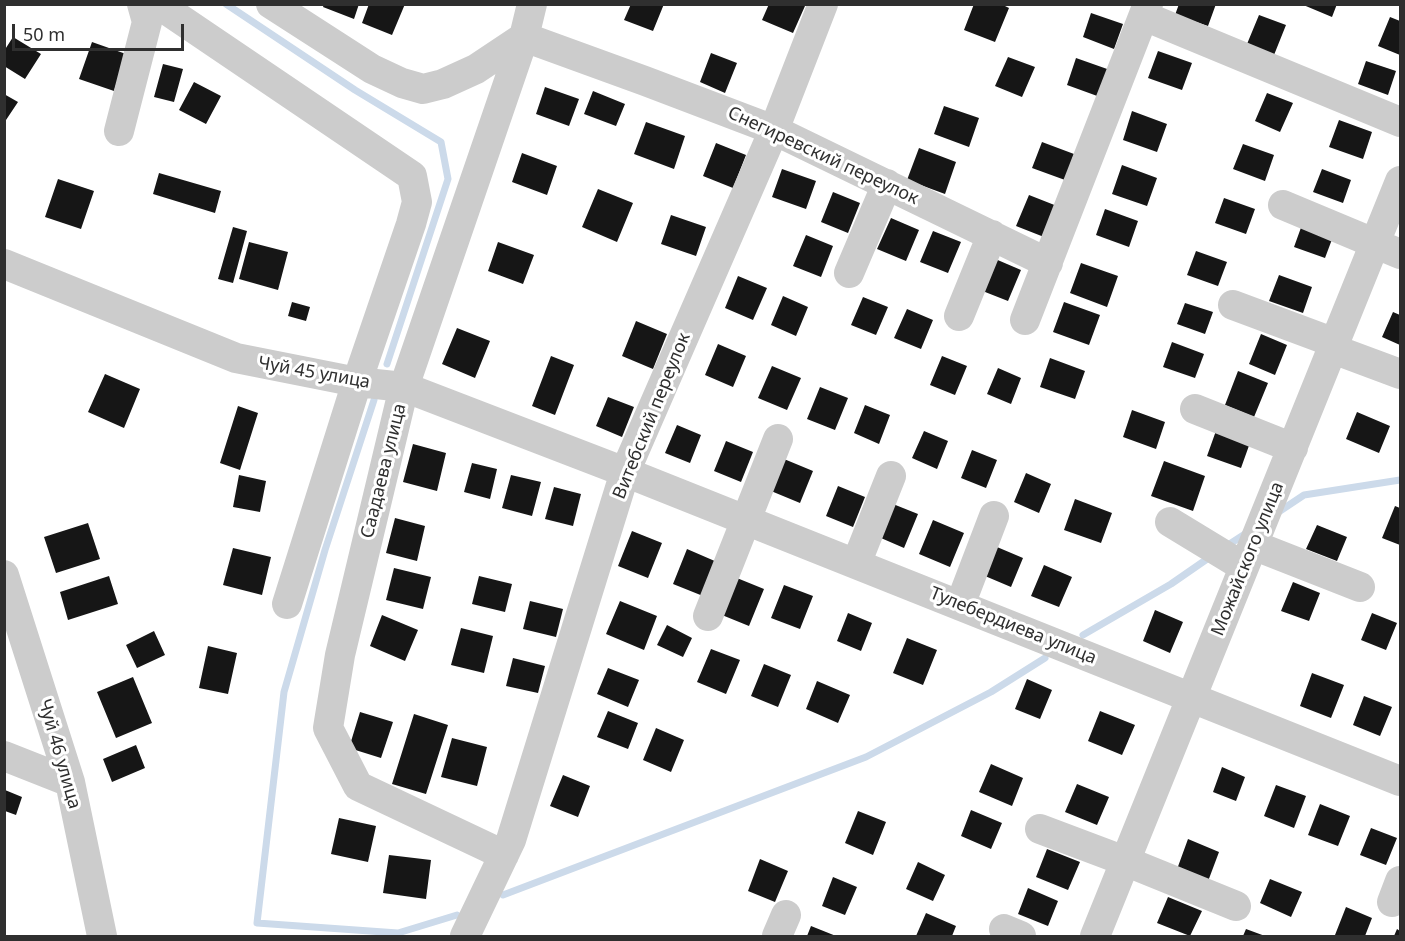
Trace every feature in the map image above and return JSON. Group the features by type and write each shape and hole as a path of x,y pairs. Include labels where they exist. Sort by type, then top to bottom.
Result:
{"street":[{"path":"119,131 147,22 142,4"},
{"path":"159,4 412,176 417,202 411,224 357,382 287,604"},
{"path":"271,4 372,69 402,83 423,89 443,84 476,69 524,37"},
{"name":"Саадаева улица","path":"504,855 358,786 328,728 340,655 404,387 524,37 532,4"},
{"name":"Витебский переулок","path":"465,936 511,840 625,472 774,130 823,4"},
{"path":"1025,320 1146,10 1401,122"},
{"name":"Снегиревский переулок","path":"524,37 774,130 1048,262"},
{"name":"Можайского улица","path":"1095,936 1334,346 1388,249 1401,181"},
{"path":"849,273 887,184"},
{"path":"1283,205 1388,249"},
{"path":"959,316 992,235"},
{"name":"Чуй 45 улица","path":"5,266 236,358 357,382 404,387 625,472"},
{"path":"1233,305 1401,374"},
{"path":"1195,409 1293,448"},
{"path":"708,616 778,439"},
{"name":"Тулебердиева улица","path":"625,472 1401,781"},
{"path":"856,564 891,476"},
{"path":"960,605 993,516"},
{"path":"1170,522 1249,556 1360,587"},
{"name":"Чуй 46 улица","path":"4,575 70,782 102,936"},
{"path":"4,756 70,782"},
{"path":"1040,829 1236,906"}],"building":[{"path":"324,4 359,4 354,19 323,7"},
{"path":"369,4 405,4 392,35 362,23"},
{"path":"631,4 664,4 653,31 624,20"},
{"path":"769,4 805,6 793,33 762,20"},
{"path":"974,4 1001,4 1009,8 995,42 964,30"},
{"path":"1179,4 1216,4 1208,26 1175,15"},
{"path":"1301,4 1337,4 1332,17"},
{"path":"1091,13 1123,24 1114,49 1083,37"},
{"path":"1259,15 1286,25 1274,55 1247,44"},
{"path":"1390,17 1400,21 1400,55 1378,46"},
{"path":"13,37 41,54 25,79 4,66 4,51"},
{"path":"92,42 126,54 114,91 79,79"},
{"path":"1158,51 1192,63 1182,90 1148,78"},
{"path":"711,53 737,63 725,93 700,82"},
{"path":"1008,57 1035,67 1022,97 995,86"},
{"path":"1076,58 1110,70 1100,97 1067,85"},
{"path":"1366,61 1396,71 1388,95 1358,84"},
{"path":"163,64 183,69 174,102 154,97"},
{"path":"194,82 221,96 206,124 179,110"},
{"path":"545,87 579,99 569,126 536,114"},
{"path":"593,91 625,104 616,126 584,114"},
{"path":"1267,93 1293,103 1280,132 1255,121"},
{"path":"4,94 18,102 4,123"},
{"path":"944,106 979,118 969,147 934,134"},
{"path":"1132,111 1167,124 1157,152 1123,140"},
{"path":"1339,120 1372,132 1363,159 1329,147"},
{"path":"646,122 685,136 674,169 634,154"},
{"path":"1042,142 1074,154 1065,180 1032,168"},
{"path":"716,143 746,155 733,188 703,176"},
{"path":"1243,144 1274,155 1265,181 1233,169"},
{"path":"919,148 956,162 945,194 907,180"},
{"path":"522,153 557,166 547,195 512,182"},
{"path":"1122,165 1157,178 1147,206 1112,194"},
{"path":"782,169 816,181 806,209 772,197"},
{"path":"1322,169 1351,180 1343,203 1313,192"},
{"path":"159,173 221,191 215,213 153,194"},
{"path":"58,179 94,191 81,229 45,217"},
{"path":"598,189 633,203 617,242 582,227"},
{"path":"833,192 860,203 848,233 821,222"},
{"path":"1029,195 1057,206 1044,237 1016,226"},
{"path":"1224,198 1255,209 1246,234 1215,223"},
{"path":"1105,209 1138,221 1129,247 1096,235"},
{"path":"671,215 706,227 696,256 661,244"},
{"path":"891,218 919,230 906,261 877,249"},
{"path":"1303,222 1334,234 1325,258 1294,247"},
{"path":"233,227 247,231 233,283 218,279"},
{"path":"933,231 961,242 948,273 920,262"},
{"path":"806,235 833,246 821,277 793,266"},
{"path":"249,242 288,252 278,290 239,279"},
{"path":"498,242 534,255 523,284 488,271"},
{"path":"1196,251 1227,262 1218,286 1187,275"},
{"path":"993,258 1021,270 1008,301 980,290"},
{"path":"1081,263 1118,276 1107,307 1070,293"},
{"path":"1279,275 1312,287 1303,313 1269,301"},
{"path":"738,276 767,288 753,320 725,308"},
{"path":"783,296 808,307 796,336 771,325"},
{"path":"863,297 888,307 876,335 851,325"},
{"path":"292,302 310,307 306,321 288,316"},
{"path":"1064,302 1100,315 1089,345 1053,332"},
{"path":"1185,303 1213,312 1205,334 1177,324"},
{"path":"907,309 933,320 921,349 894,338"},
{"path":"1393,312 1400,315 1400,345 1382,337"},
{"path":"636,321 667,334 653,369 622,356"},
{"path":"457,328 490,341 475,378 442,364"},
{"path":"1261,334 1287,345 1275,375 1249,364"},
{"path":"1172,342 1204,354 1195,378 1163,367"},
{"path":"718,344 746,356 733,387 705,375"},
{"path":"551,356 574,365 555,415 532,406"},
{"path":"942,356 967,366 955,395 930,385"},
{"path":"1050,358 1085,371 1075,399 1040,387"},
{"path":"772,366 801,378 787,410 758,398"},
{"path":"998,368 1021,378 1011,404 987,394"},
{"path":"1238,371 1268,383 1254,417 1225,405"},
{"path":"105,374 140,389 124,428 88,412"},
{"path":"820,387 848,398 835,430 807,419"},
{"path":"608,397 634,407 622,437 596,426"},
{"path":"865,405 890,415 879,444 854,433"},
{"path":"238,406 258,413 240,470 220,463"},
{"path":"1132,410 1165,422 1156,449 1123,437"},
{"path":"1357,412 1390,426 1379,453 1346,439"},
{"path":"677,425 701,435 690,463 665,453"},
{"path":"1217,428 1251,440 1241,468 1207,456"},
{"path":"924,431 948,441 937,469 912,458"},
{"path":"726,441 753,452 741,482 714,471"},
{"path":"413,444 446,453 437,491 403,482"},
{"path":"972,450 997,460 986,488 961,478"},
{"path":"784,459 813,471 800,503 771,491"},
{"path":"1164,461 1205,476 1193,511 1151,496"},
{"path":"472,463 497,469 490,499 464,492"},
{"path":"1026,473 1051,484 1039,513 1014,502"},
{"path":"239,475 266,481 260,512 233,507"},
{"path":"511,475 541,482 532,516 502,508"},
{"path":"838,486 865,497 853,527 826,516"},
{"path":"554,487 581,494 573,526 545,519"},
{"path":"1075,499 1112,513 1101,543 1064,530"},
{"path":"888,502 918,514 904,548 874,535"},
{"path":"1395,506 1400,508 1400,545 1382,538"},
{"path":"395,518 425,526 417,561 386,553"},
{"path":"933,520 964,533 950,567 919,554"},
{"path":"88,523 100,559 56,573 44,537"},
{"path":"1317,525 1347,537 1337,561 1306,549"},
{"path":"632,531 662,543 648,578 618,566"},
{"path":"997,547 1023,558 1011,587 985,576"},
{"path":"233,548 271,557 262,595 223,585"},
{"path":"687,549 717,562 703,596 673,584"},
{"path":"1044,565 1072,577 1059,607 1031,596"},
{"path":"394,568 431,577 423,609 386,600"},
{"path":"109,576 118,604 68,620 60,592"},
{"path":"479,576 512,584 505,612 472,604"},
{"path":"732,576 764,589 749,626 717,613"},
{"path":"1293,582 1320,593 1309,621 1281,611"},
{"path":"784,585 813,596 800,629 771,618"},
{"path":"530,601 563,609 556,637 523,629"},
{"path":"620,601 657,616 644,650 606,634"},
{"path":"1155,610 1183,622 1170,653 1143,641"},
{"path":"848,613 872,623 861,651 837,641"},
{"path":"1372,613 1397,623 1386,650 1361,640"},
{"path":"382,615 418,630 405,661 370,646"},
{"path":"667,625 692,638 683,657 657,645"},
{"path":"461,628 493,636 484,673 451,665"},
{"path":"154,631 165,655 137,668 126,645"},
{"path":"907,638 937,650 923,685 893,673"},
{"path":"208,646 237,653 228,694 199,688"},
{"path":"711,649 740,660 726,694 697,682"},
{"path":"513,658 545,666 538,693 506,686"},
{"path":"764,664 791,675 778,707 751,696"},
{"path":"608,668 639,680 628,707 597,694"},
{"path":"1312,673 1344,685 1331,718 1300,706"},
{"path":"133,677 152,723 116,738 97,692"},
{"path":"1027,679 1052,690 1040,719 1015,709"},
{"path":"817,681 850,695 838,723 806,709"},
{"path":"1364,696 1392,707 1380,736 1353,725"},
{"path":"608,711 638,723 628,749 597,737"},
{"path":"1100,711 1135,725 1122,755 1088,741"},
{"path":"360,712 393,722 381,758 349,748"},
{"path":"414,714 448,725 426,794 392,784"},
{"path":"656,728 684,740 671,772 643,760"},
{"path":"452,738 487,747 477,786 441,777"},
{"path":"136,745 145,768 112,782 103,759"},
{"path":"991,764 1023,778 1012,806 979,792"},
{"path":"1222,767 1245,777 1236,801 1213,792"},
{"path":"563,775 590,786 578,817 550,806"},
{"path":"1077,784 1109,797 1097,825 1065,812"},
{"path":"1276,785 1306,796 1294,828 1264,816"},
{"path":"5,790 22,797 16,815 5,811"},
{"path":"1320,804 1350,816 1338,846 1308,835"},
{"path":"971,810 1002,823 991,849 961,836"},
{"path":"858,811 886,822 873,855 845,843"},
{"path":"339,818 376,826 368,862 331,854"},
{"path":"1371,828 1397,838 1386,865 1360,855"},
{"path":"1188,839 1219,852 1207,884 1176,872"},
{"path":"1047,849 1080,862 1068,890 1036,877"},
{"path":"389,855 431,860 426,899 383,893"},
{"path":"760,859 788,871 775,902 748,891"},
{"path":"918,862 945,875 933,901 906,889"},
{"path":"833,877 857,887 845,915 822,906"},
{"path":"1270,879 1302,892 1291,917 1260,903"},
{"path":"1028,888 1058,901 1048,926 1018,914"},
{"path":"1168,897 1202,911 1190,936 1157,923"},
{"path":"1346,907 1372,918 1365,936 1335,935"},
{"path":"926,913 956,926 952,936 916,936"},
{"path":"811,926 836,936 807,936"},
{"path":"1246,929 1265,936 1243,936"},
{"path":"1397,929 1400,931 1400,936 1394,936"}],"waterway":[{"path":"226,4 355,90 441,142 448,179 387,364"},
{"path":"374,400 325,550 284,692 257,923 398,933 457,915"},
{"path":"1277,513 1304,495 1400,480"},
{"path":"1225,547 1245,534"},
{"path":"1083,635 1171,584 1210,557"},
{"path":"503,895 866,757 991,692 1045,658"}]}
